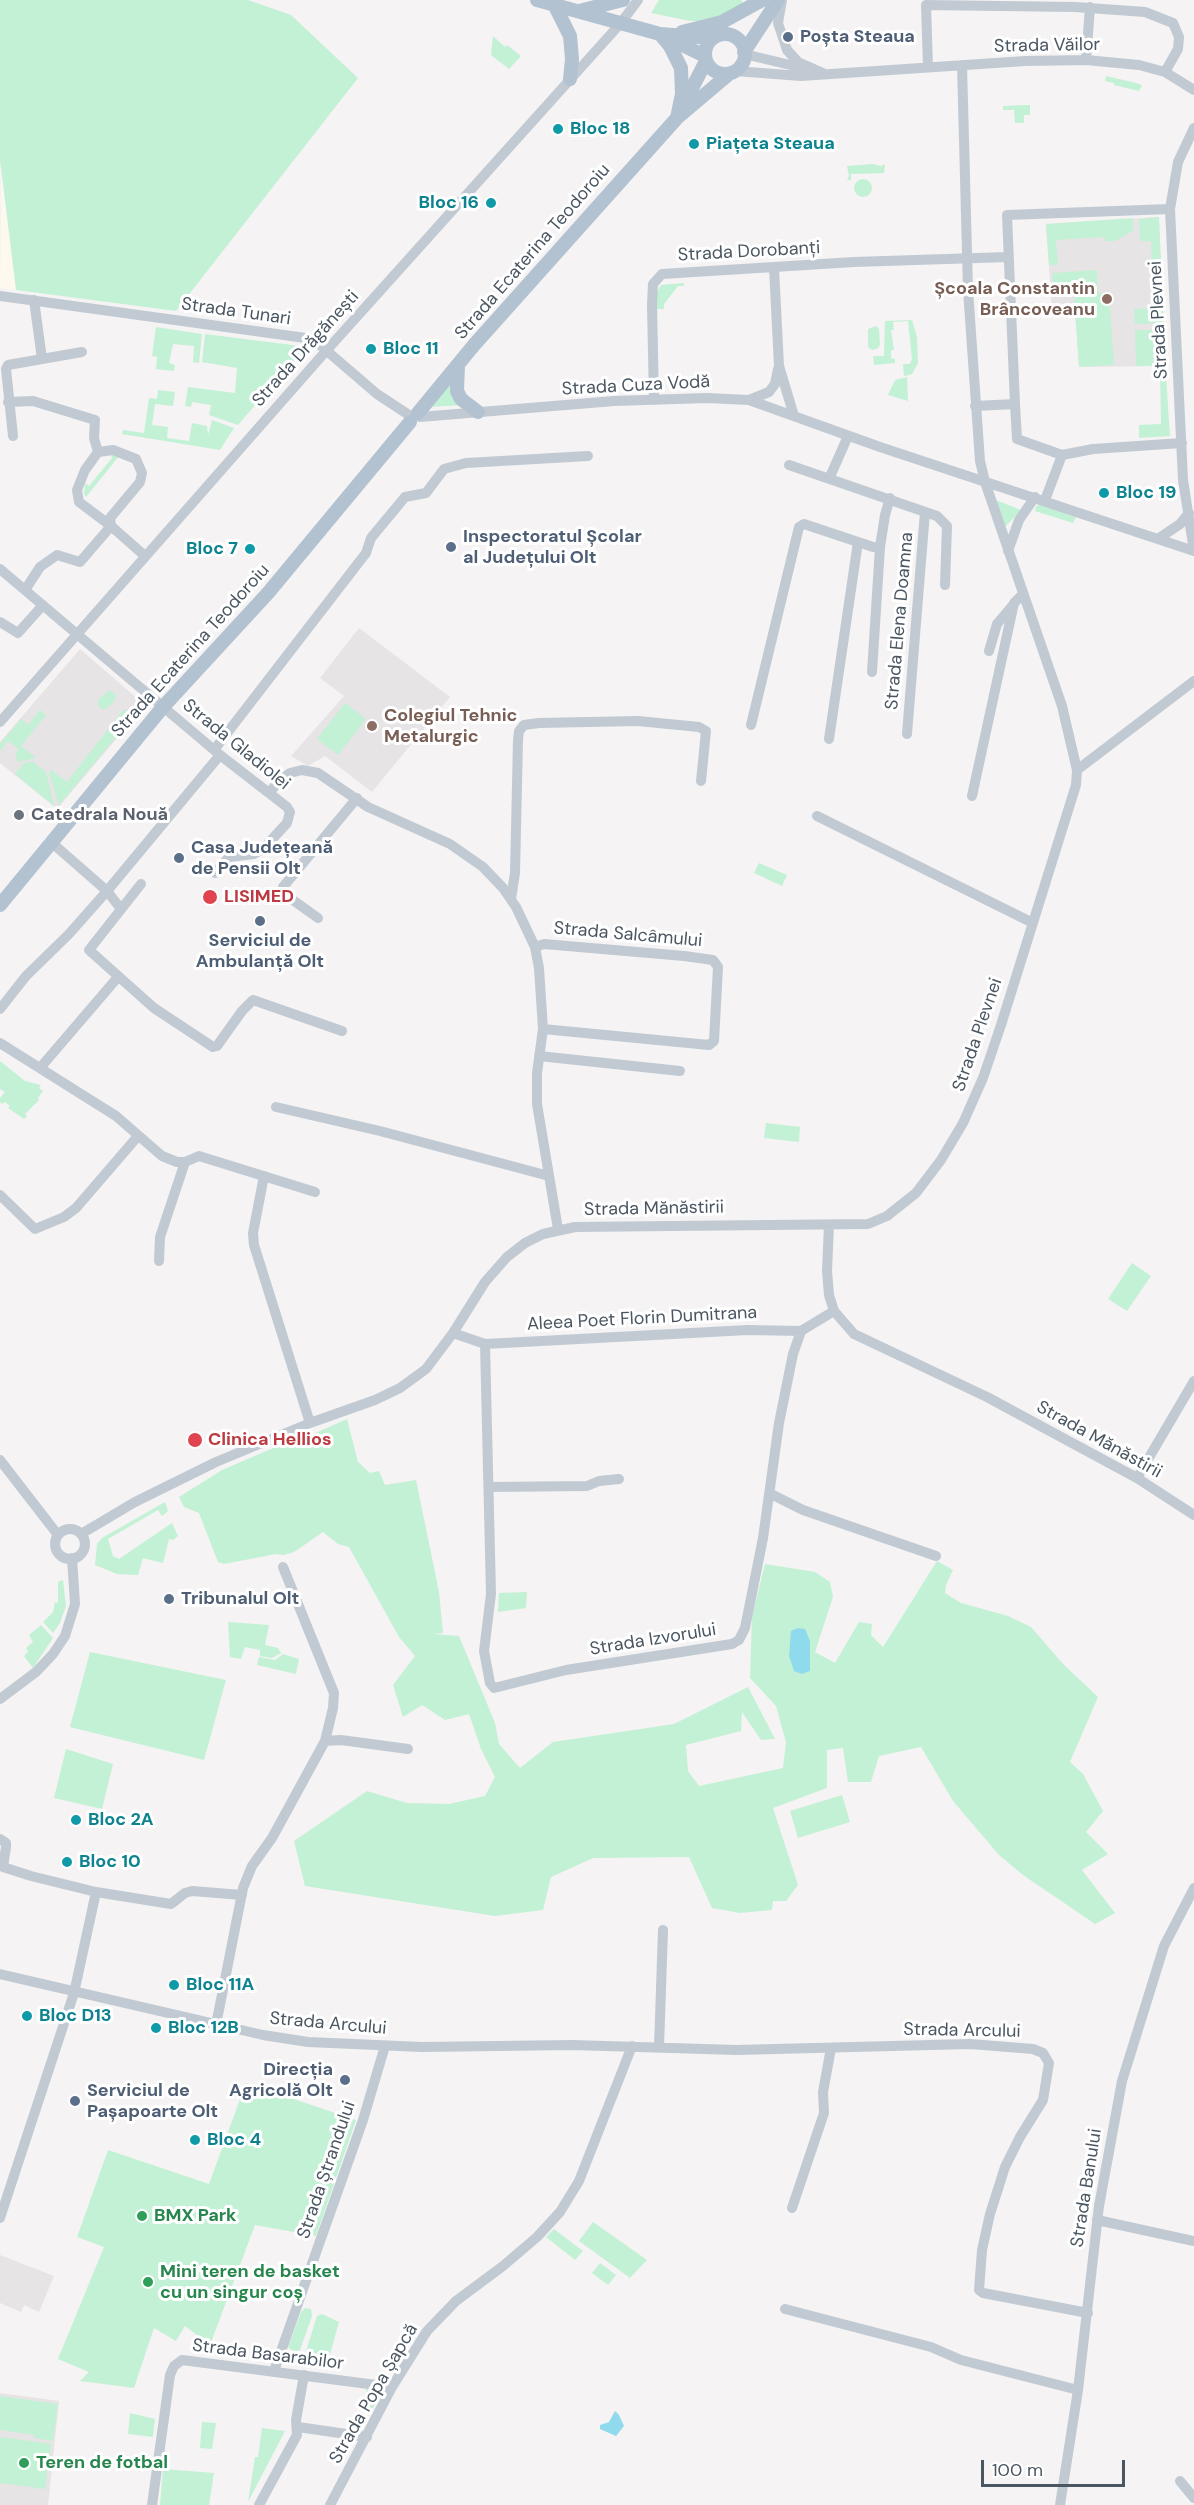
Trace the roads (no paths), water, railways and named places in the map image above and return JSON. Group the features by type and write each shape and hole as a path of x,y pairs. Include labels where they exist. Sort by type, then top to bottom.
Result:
{"main road":[{"path":"537,0 573,12 660,34 720,36 738,40 744,53"},
{"path":"573,12 587,11 623,0"},
{"path":"660,34 706,58 718,73 732,72 742,63 744,53 780,0"},
{"path":"660,34 690,31 722,22 760,1"},
{"path":"706,58 707,46 760,1"},
{"path":"555,6 570,36 572,59 570,80"},
{"path":"660,34 670,46 681,68 682,94 677,118"},
{"name":"Strada Ecaterina Teodoroiu","path":"677,118 706,58"},
{"name":"Strada Ecaterina Teodoroiu","path":"0,905 163,707 268,593 458,365 677,118 732,72"},
{"path":"458,365 457,391 468,406 478,412"}],"street":[{"name":"Strada Drăgănești","path":"0,722 326,351 620,24 638,0"},
{"path":"780,0 778,23 786,50 798,62 824,73"},
{"name":"Strada Văilor","path":"928,67 926,5 1090,7 1145,12 1173,23 1179,37 1178,50 1166,72"},
{"path":"1086,60 1090,7"},
{"name":"Strada Văilor","path":"744,53 824,73"},
{"name":"Strada Văilor","path":"732,72 790,76 1025,61 1086,60 1139,65 1166,72 1194,90"},
{"path":"962,65 967,258 980,461 1008,551 1062,706 1077,770 1194,681"},
{"name":"Strada Plevnei","path":"1194,128 1178,162 1170,209 1184,480 1194,551"},
{"path":"1170,209 1007,215 1015,404 1017,438 1062,455 1093,449 1182,443"},
{"path":"967,258 1008,257"},
{"name":"Strada Dorobanți","path":"654,400 653,284 662,273 967,258"},
{"path":"774,268 779,366 794,416"},
{"name":"Strada Tunari","path":"0,296 313,339 377,393 414,417"},
{"path":"34,300 42,359"},
{"path":"13,436 8,402 6,369 8,365 82,352"},
{"path":"749,400 769,392 775,384 779,366"},
{"name":"Strada Cuza Vodă","path":"414,417 654,400 707,398 749,400 985,482 1194,551"},
{"path":"8,402 33,401 95,420 94,438 98,453"},
{"path":"975,406 1015,404"},
{"path":"829,480 848,435"},
{"path":"25,590 40,567 57,555 80,562 111,526 110,518 140,482 142,473 136,459 113,450 98,453 85,470 77,490 80,502 111,526 145,556"},
{"path":"1008,551 1019,520 1040,499 1062,455"},
{"path":"0,1010 26,976 69,934 107,891 217,752 366,553 372,538 405,497 426,493 444,469 466,463 588,456"},
{"path":"789,465 829,480 890,498"},
{"name":"Strada Elena Doamna","path":"872,672 880,547 890,498 937,516 947,526 945,585"},
{"name":"Strada Elena Doamna","path":"907,734 925,512"},
{"path":"1158,539 1180,524 1189,513"},
{"name":"Strada Elena Doamna","path":"751,725 799,527 804,524 873,547 880,547"},
{"path":"829,739 858,542"},
{"name":"Strada Gladiolei","path":"0,570 290,812 287,823 263,849 254,854 229,857 215,873"},
{"path":"989,651 997,624 1023,594"},
{"path":"972,796 1014,603"},
{"path":"0,622 18,633 43,605"},
{"path":"511,899 515,873 518,740 519,731 524,725 638,721 699,727 706,731 700,782"},
{"name":"Strada Salcâmului","path":"270,794 282,778 290,773 302,770 318,773 368,807 450,844 483,867 511,899 525,922 535,946 539,968 543,1029 539,1056 537,1104 558,1229"},
{"name":"Strada Plevnei","path":"829,1225 868,1224 887,1216 916,1193 941,1160 963,1123 983,1078 1076,785 1077,770"},
{"path":"318,918 283,893 283,887 357,798"},
{"path":"817,816 1033,923"},
{"path":"51,842 107,891 122,909"},
{"path":"141,884 89,950 154,1008 213,1047 217,1046 253,1000 342,1031"},
{"name":"Strada Salcâmului","path":"535,946 544,944 684,956 713,960 718,967 714,1041 709,1045 543,1029"},
{"path":"40,1068 118,977"},
{"path":"0,1043 116,1116 162,1156 177,1162 185,1162 199,1156 315,1192"},
{"path":"539,1056 680,1071"},
{"path":"276,1107 380,1131 549,1176"},
{"path":"0,1195 35,1229 64,1217 76,1208 138,1136"},
{"path":"159,1261 160,1238 185,1162"},
{"path":"264,1176 253,1233 254,1245 310,1423"},
{"name":"Strada Mănăstirii","path":"81,1534 99,1522 195,1472 400,1388 426,1369 453,1333 485,1282 507,1257 525,1243 558,1229 575,1227 829,1225 827,1271 829,1295 834,1311 854,1334 987,1397 1137,1478 1193,1513"},
{"path":"801,1331 834,1311"},
{"name":"Aleea Poet Florin Dumitrana","path":"485,1344 748,1330 801,1331"},
{"name":"Strada Izvorului","path":"485,1344 491,1594 484,1636 484,1651 490,1683 495,1688 566,1670 732,1644 739,1640 745,1628 771,1494 778,1423 786,1378 801,1331"},
{"path":"453,1333 485,1344"},
{"path":"1137,1478 1194,1381"},
{"path":"0,1460 58,1534"},
{"path":"489,1486 587,1486 599,1481 619,1479"},
{"path":"771,1494 803,1510 936,1556"},
{"path":"70,1528 81,1534 85,1542 83,1551 72,1558 63,1557 57,1551 55,1543 58,1534 70,1528"},
{"path":"0,1699 36,1672 53,1654 65,1636 75,1604 72,1558"},
{"path":"216,2025 242,1895 252,1866 272,1838 325,1741 333,1708 334,1693 283,1568"},
{"path":"325,1741 341,1740 408,1749"},
{"path":"0,1839 6,1843 3,1867 96,1892 171,1904 185,1893 192,1892 242,1895"},
{"name":"Strada Banului","path":"1060,2505 1078,2391 1097,2220 1122,2081 1164,1946 1194,1888"},
{"path":"0,2218 5,2184 75,1993 96,1892"},
{"path":"659,2047 663,1930"},
{"name":"Strada Arcului","path":"0,1974 216,2025 308,2042 446,2048 632,2046 737,2050 970,2044 1033,2049 1043,2053 1049,2063 1043,2100 1005,2167 990,2214 982,2250 979,2290 983,2293 1088,2313"},
{"name":"Strada Ștrandului","path":"274,2371 363,2120 385,2046"},
{"name":"Strada Popa Șapcă","path":"330,2505 392,2387 433,2325 456,2301 537,2237 560,2212 579,2181 632,2046"},
{"path":"792,2208 824,2113 823,2091 831,2048"},
{"path":"1097,2220 1194,2241"},
{"path":"785,2309 932,2347 961,2360 1078,2391"},
{"name":"Strada Basarabilor","path":"153,2505 170,2375 174,2366 187,2360 392,2387"},
{"path":"259,2505 297,2435 296,2420 304,2375"},
{"path":"298,2427 367,2437"},
{"path":"1179,2481 1194,2498"}],"water":[{"path":"798,1628 805,1629 810,1641 810,1671 802,1674 794,1671 789,1656 791,1631"},
{"path":"615,2411 624,2426 616,2436 600,2429 600,2425 609,2422"}],"place":[{"name":"Poșta Steaua","path":"788,37"},
{"name":"Bloc 18","path":"558,129"},
{"name":"Piațeta Steaua","path":"694,144"},
{"name":"Bloc 16","path":"491,203"},
{"name":"Școala Constantin Brâncoveanu","path":"1107,299"},
{"name":"Bloc 11","path":"371,349"},
{"name":"Bloc 19","path":"1104,493"},
{"name":"Inspectoratul Școlar al Județului Olt","path":"451,547"},
{"name":"Bloc 7","path":"250,549"},
{"name":"Colegiul Tehnic Metalurgic","path":"372,726"},
{"name":"Catedrala Nouă","path":"19,815"},
{"name":"Casa Județeană de Pensii Olt","path":"179,858"},
{"name":"LISIMED","path":"210,897"},
{"name":"Serviciul de Ambulanță Olt","path":"260,921"},
{"name":"Clinica Hellios","path":"195,1440"},
{"name":"Tribunalul Olt","path":"169,1599"},
{"name":"Bloc 2A","path":"76,1820"},
{"name":"Bloc 10","path":"67,1862"},
{"name":"Bloc 11A","path":"174,1985"},
{"name":"Bloc D13","path":"27,2016"},
{"name":"Bloc 12B","path":"156,2028"},
{"name":"Direcția Agricolă Olt","path":"345,2080"},
{"name":"Serviciul de Pașapoarte Olt","path":"75,2101"},
{"name":"Bloc 4","path":"195,2140"},
{"name":"BMX Park","path":"142,2216"},
{"name":"Mini teren de basket cu un singur coș","path":"148,2282"},
{"name":"Teren de fotbal","path":"24,2463"}]}
